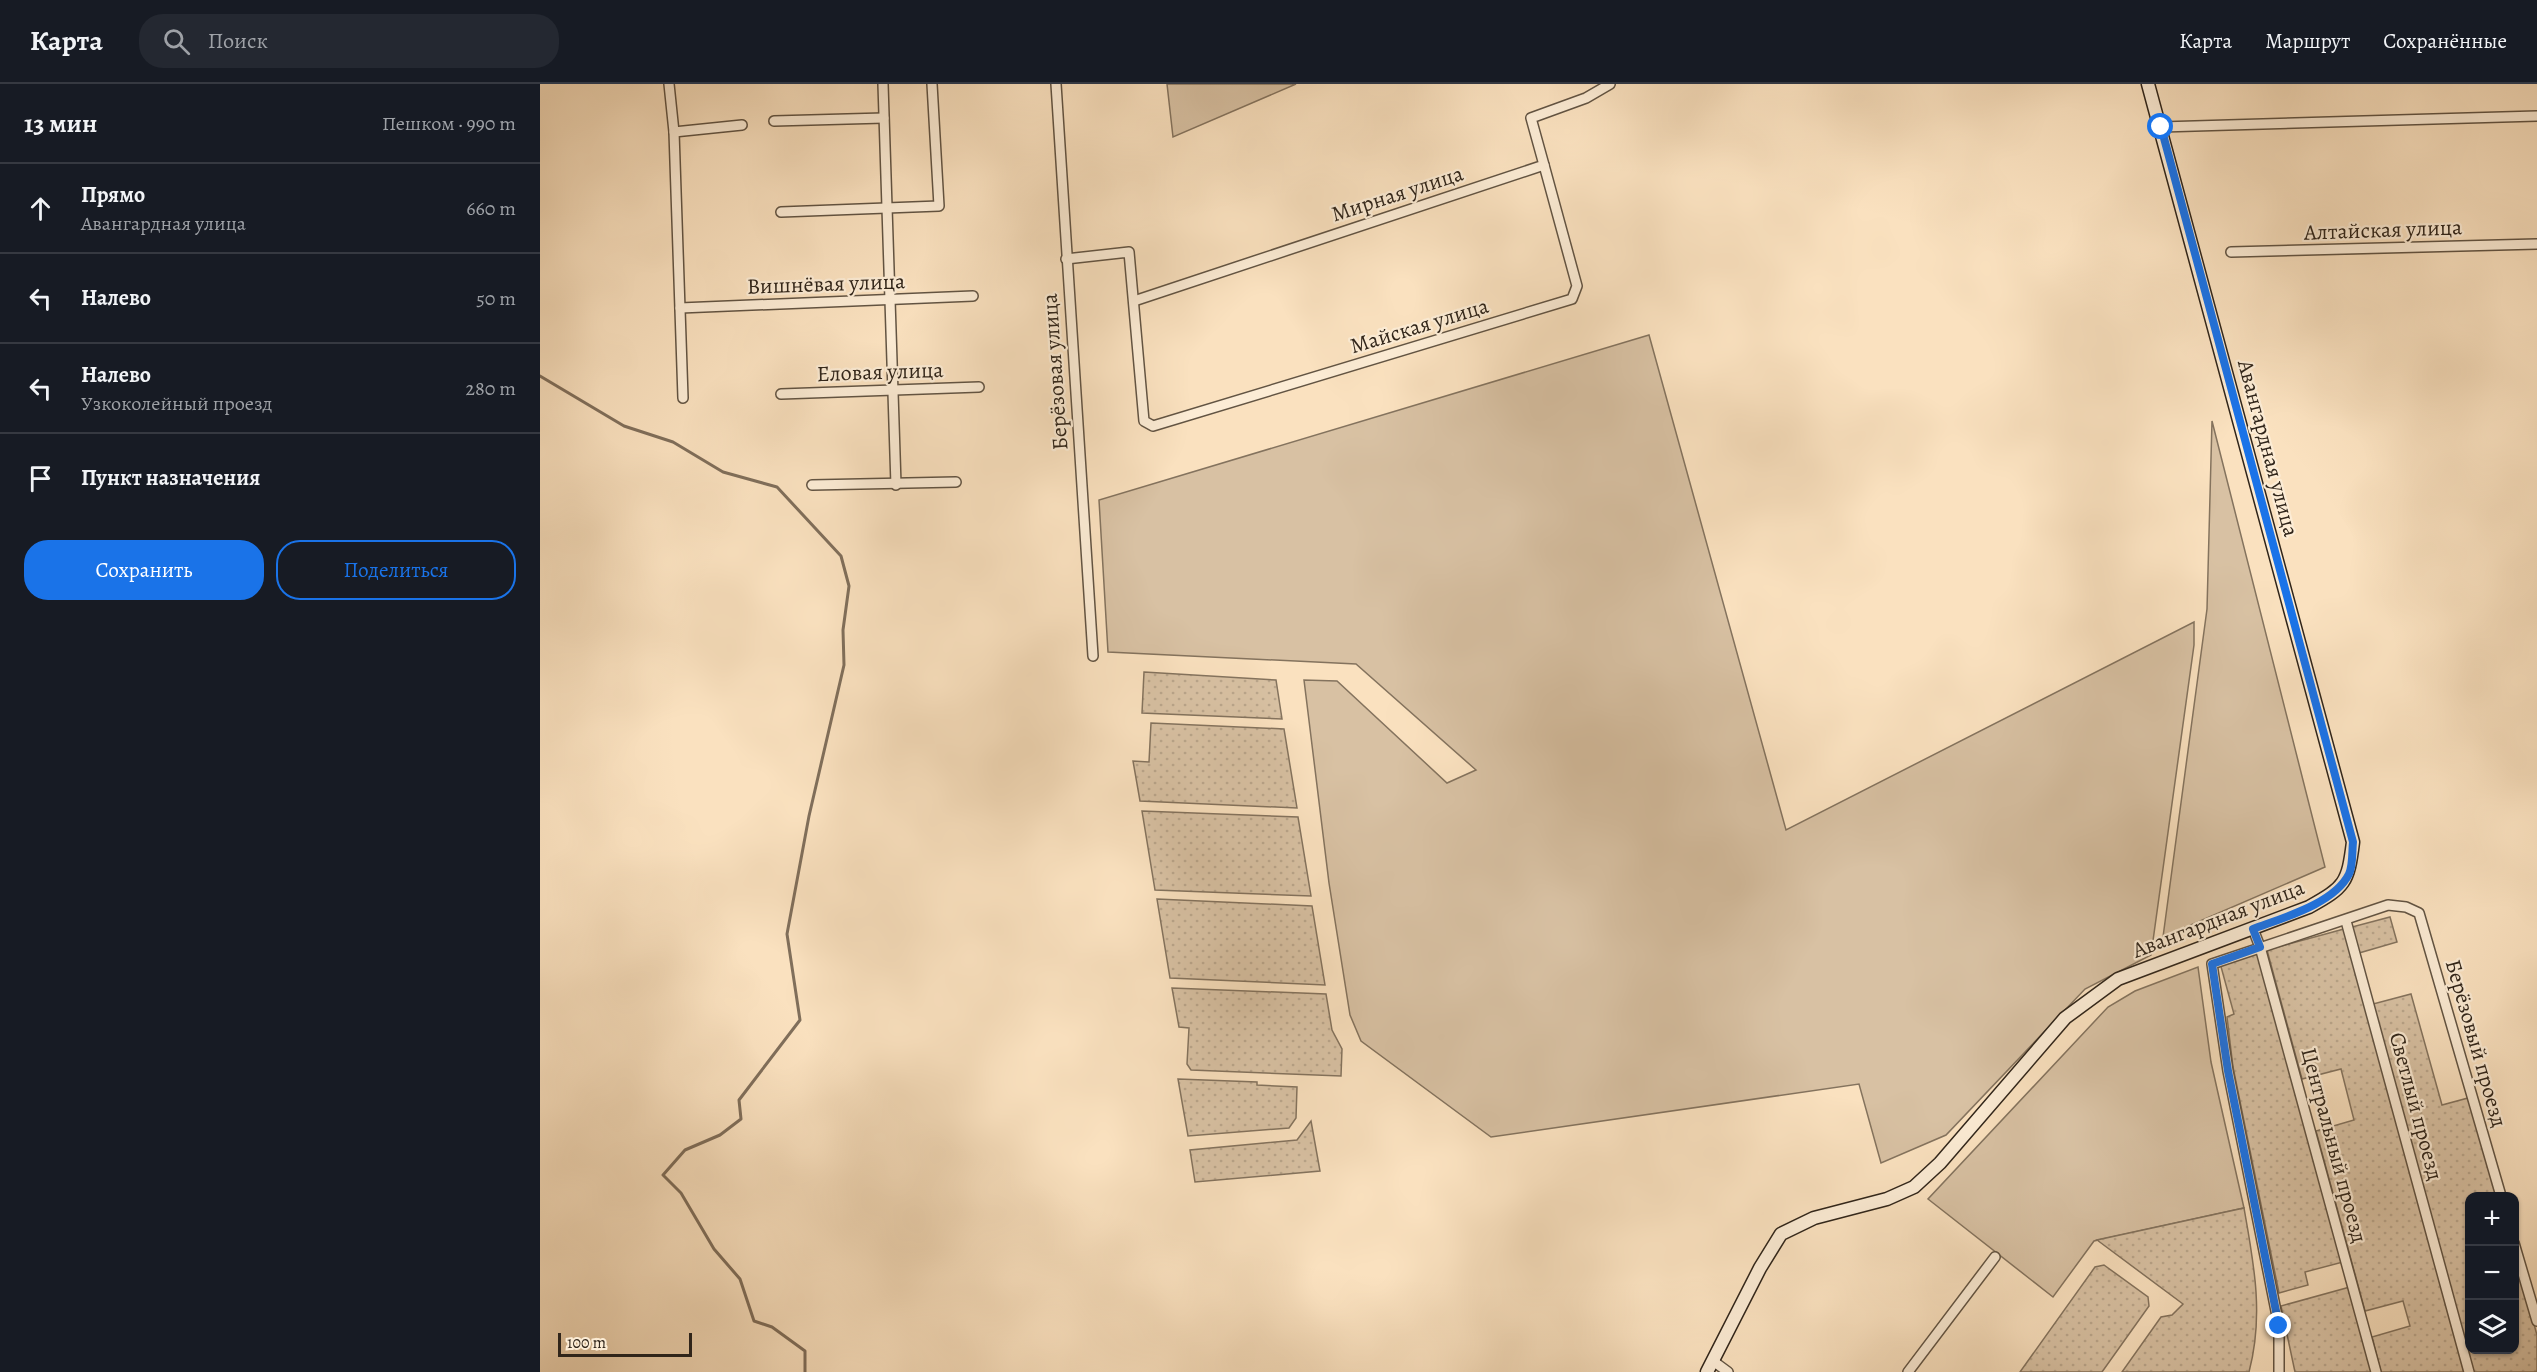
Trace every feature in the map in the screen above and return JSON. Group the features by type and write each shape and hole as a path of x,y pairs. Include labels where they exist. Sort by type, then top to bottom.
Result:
{"main road":[{"name":"Авангардная улица","path":"1710,1366 1760,1268 1781,1234 1814,1218 1887,1199 1914,1187 1940,1163 2064,1018 2118,979 2309,907 2332,894 2349,874 2353,842 2148,84"}],"street":[{"path":"669,84 674,132 683,398"},
{"path":"883,84 896,485"},
{"path":"781,212 939,206 932,84"},
{"name":"Берёзовая улица","path":"1056,84 1094,656"},
{"path":"1544,165 1531,118 1586,98 1610,84"},
{"path":"2161,127 2537,116"},
{"path":"774,121 884,118"},
{"path":"674,132 742,125"},
{"name":"Мирная улица","path":"1134,301 1544,165"},
{"name":"Майская улица","path":"1134,301 1144,421 1153,426 1572,299 1576,286 1544,165"},
{"name":"Алтайская улица","path":"2231,252 2537,244"},
{"path":"1066,259 1129,252 1134,301"},
{"name":"Вишнёвая улица","path":"680,308 973,296"},
{"name":"Еловая улица","path":"781,394 979,387"},
{"path":"812,485 956,482"},
{"name":"Берёзовый проезд","path":"2346,921 2388,905 2406,907 2419,913 2500,1192"},
{"path":"2279,1372 2279,1326 2228,1071 2212,964 2346,921"},
{"name":"Светлый проезд","path":"2346,921 2469,1372"},
{"name":"Центральный проезд","path":"2253,929 2260,947 2376,1372"},
{"path":"2515,1246 2537,1321"},
{"path":"1908,1372 1995,1257"},
{"path":"1710,1366 1728,1372"}],"shaded area":[{"path":"1167,84 1296,84 1173,137"},
{"path":"1649,335 1786,830 2194,622 2194,645 2151,955 2085,989 1946,1135 1881,1163 1859,1084 1491,1137 1361,1041 1350,1015 1329,883 1304,680 1337,681 1447,783 1476,770 1356,664 1108,652 1099,500"},
{"path":"2212,421 2325,867 2163,937 2207,609"},
{"path":"1144,672 1276,680 1282,719 1142,713"},
{"path":"1151,723 1284,729 1297,808 1140,801 1133,761 1149,762"},
{"path":"1142,811 1298,817 1311,896 1155,890"},
{"path":"1157,899 1312,906 1325,985 1170,978"},
{"path":"2390,917 2397,942 2359,953 2352,927"},
{"path":"2344,929 2464,1372 2381,1372 2372,1337 2410,1326 2403,1301 2365,1311 2316,1131 2354,1120 2341,1069 2302,1079 2267,950"},
{"path":"2259,952 2343,1262 2305,1272 2308,1285 2279,1293 2233,1067 2227,1017 2234,1014 2220,963"},
{"path":"2198,967 2211,1062 2244,1208 2094,1241 2053,1297 1928,1199 2108,1007 2135,991"},
{"path":"1172,988 1326,994 1332,1030 1342,1049 1341,1076 1191,1070 1187,1064 1189,1028 1179,1027"},
{"path":"2411,994 2442,1105 2468,1098 2496,1192 2465,1192 2465,1343 2373,1004"},
{"path":"1178,1079 1257,1082 1257,1085 1297,1087 1296,1118 1289,1128 1188,1136"},
{"path":"1311,1121 1320,1171 1195,1182 1190,1150 1297,1140"},
{"path":"2244,1208 2254,1270 2257,1310 2254,1351 2249,1372 2122,1372 2161,1317 2172,1315 2183,1304 2097,1240"},
{"path":"2104,1265 2148,1297 2149,1306 2102,1372 2020,1372 2095,1267"},
{"path":"2519,1271 2537,1335 2537,1372 2473,1372 2468,1354 2519,1354"},
{"path":"2350,1287 2373,1372 2295,1372 2281,1306"}],"waterway":[{"path":"540,376 624,426 673,442 723,472 777,487 841,556 849,586 843,630 844,665 809,816 787,934 800,1020 739,1100 741,1119 720,1135 685,1150 663,1175 681,1193 714,1249 740,1279 754,1321 772,1327 805,1351 805,1372"}],"route":[{"path":"2161,127 2353,842 2349,874 2332,894 2309,907 2253,929 2260,947 2212,964 2228,1071 2279,1326"}]}
